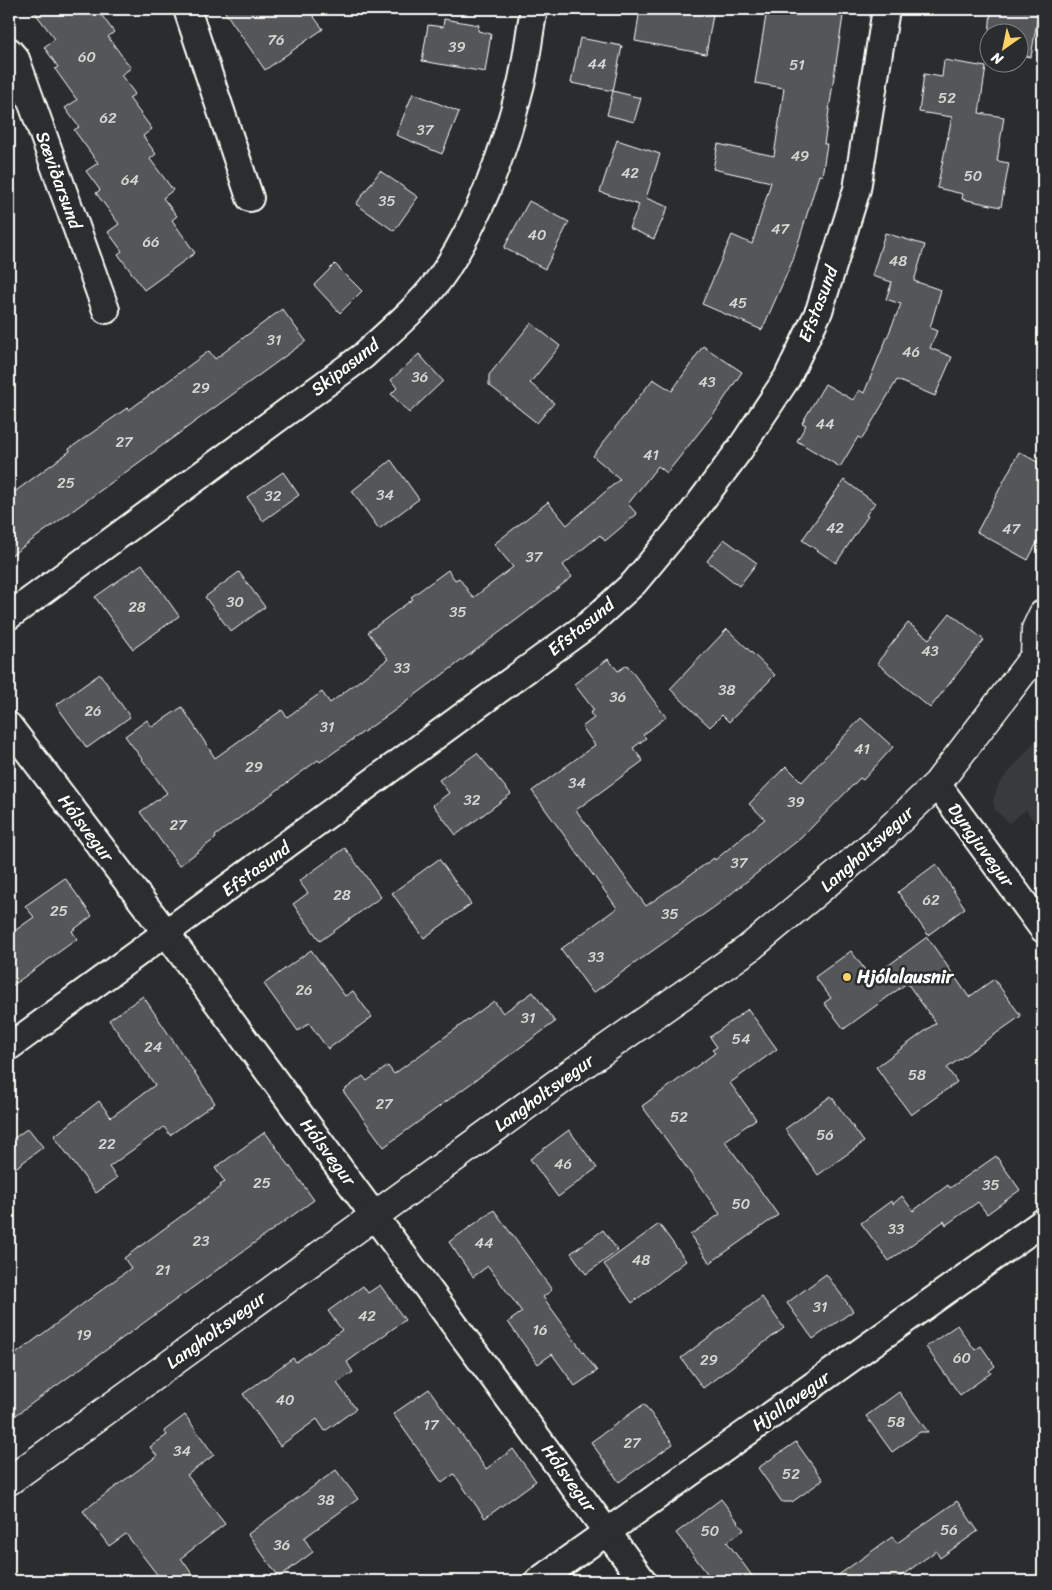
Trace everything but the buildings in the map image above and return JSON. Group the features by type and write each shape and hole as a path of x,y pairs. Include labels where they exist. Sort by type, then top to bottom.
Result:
{"street":[{"path":"187,9 250,198"},
{"name":"Skipasund","path":"9,616 363,356 409,313 444,272 478,212 502,148 521,84 534,9"},
{"name":"Efstasund","path":"9,1047 167,934 589,624 634,583 693,512 740,449 787,378 819,311 857,189 886,9"},
{"name":"Sæviðarsund","path":"9,51 16,59 106,310"},
{"name":"Langholtsvegur","path":"9,1482 567,1076 748,950 875,843 937,784 1039,653 1036,629 1043,614"},
{"name":"Hólsvegur","path":"9,726 167,934 643,1581"},
{"name":"Dyngjuvegur","path":"937,784 1043,929"},
{"name":"Hjallavegur","path":"538,1581 1043,1222"}],"shaded area":[{"path":"1043,732 1043,834 1026,810 1009,823 995,810 993,801 998,785"}],"place":[{"name":"Hjólalausnir","path":"847,977"}]}
